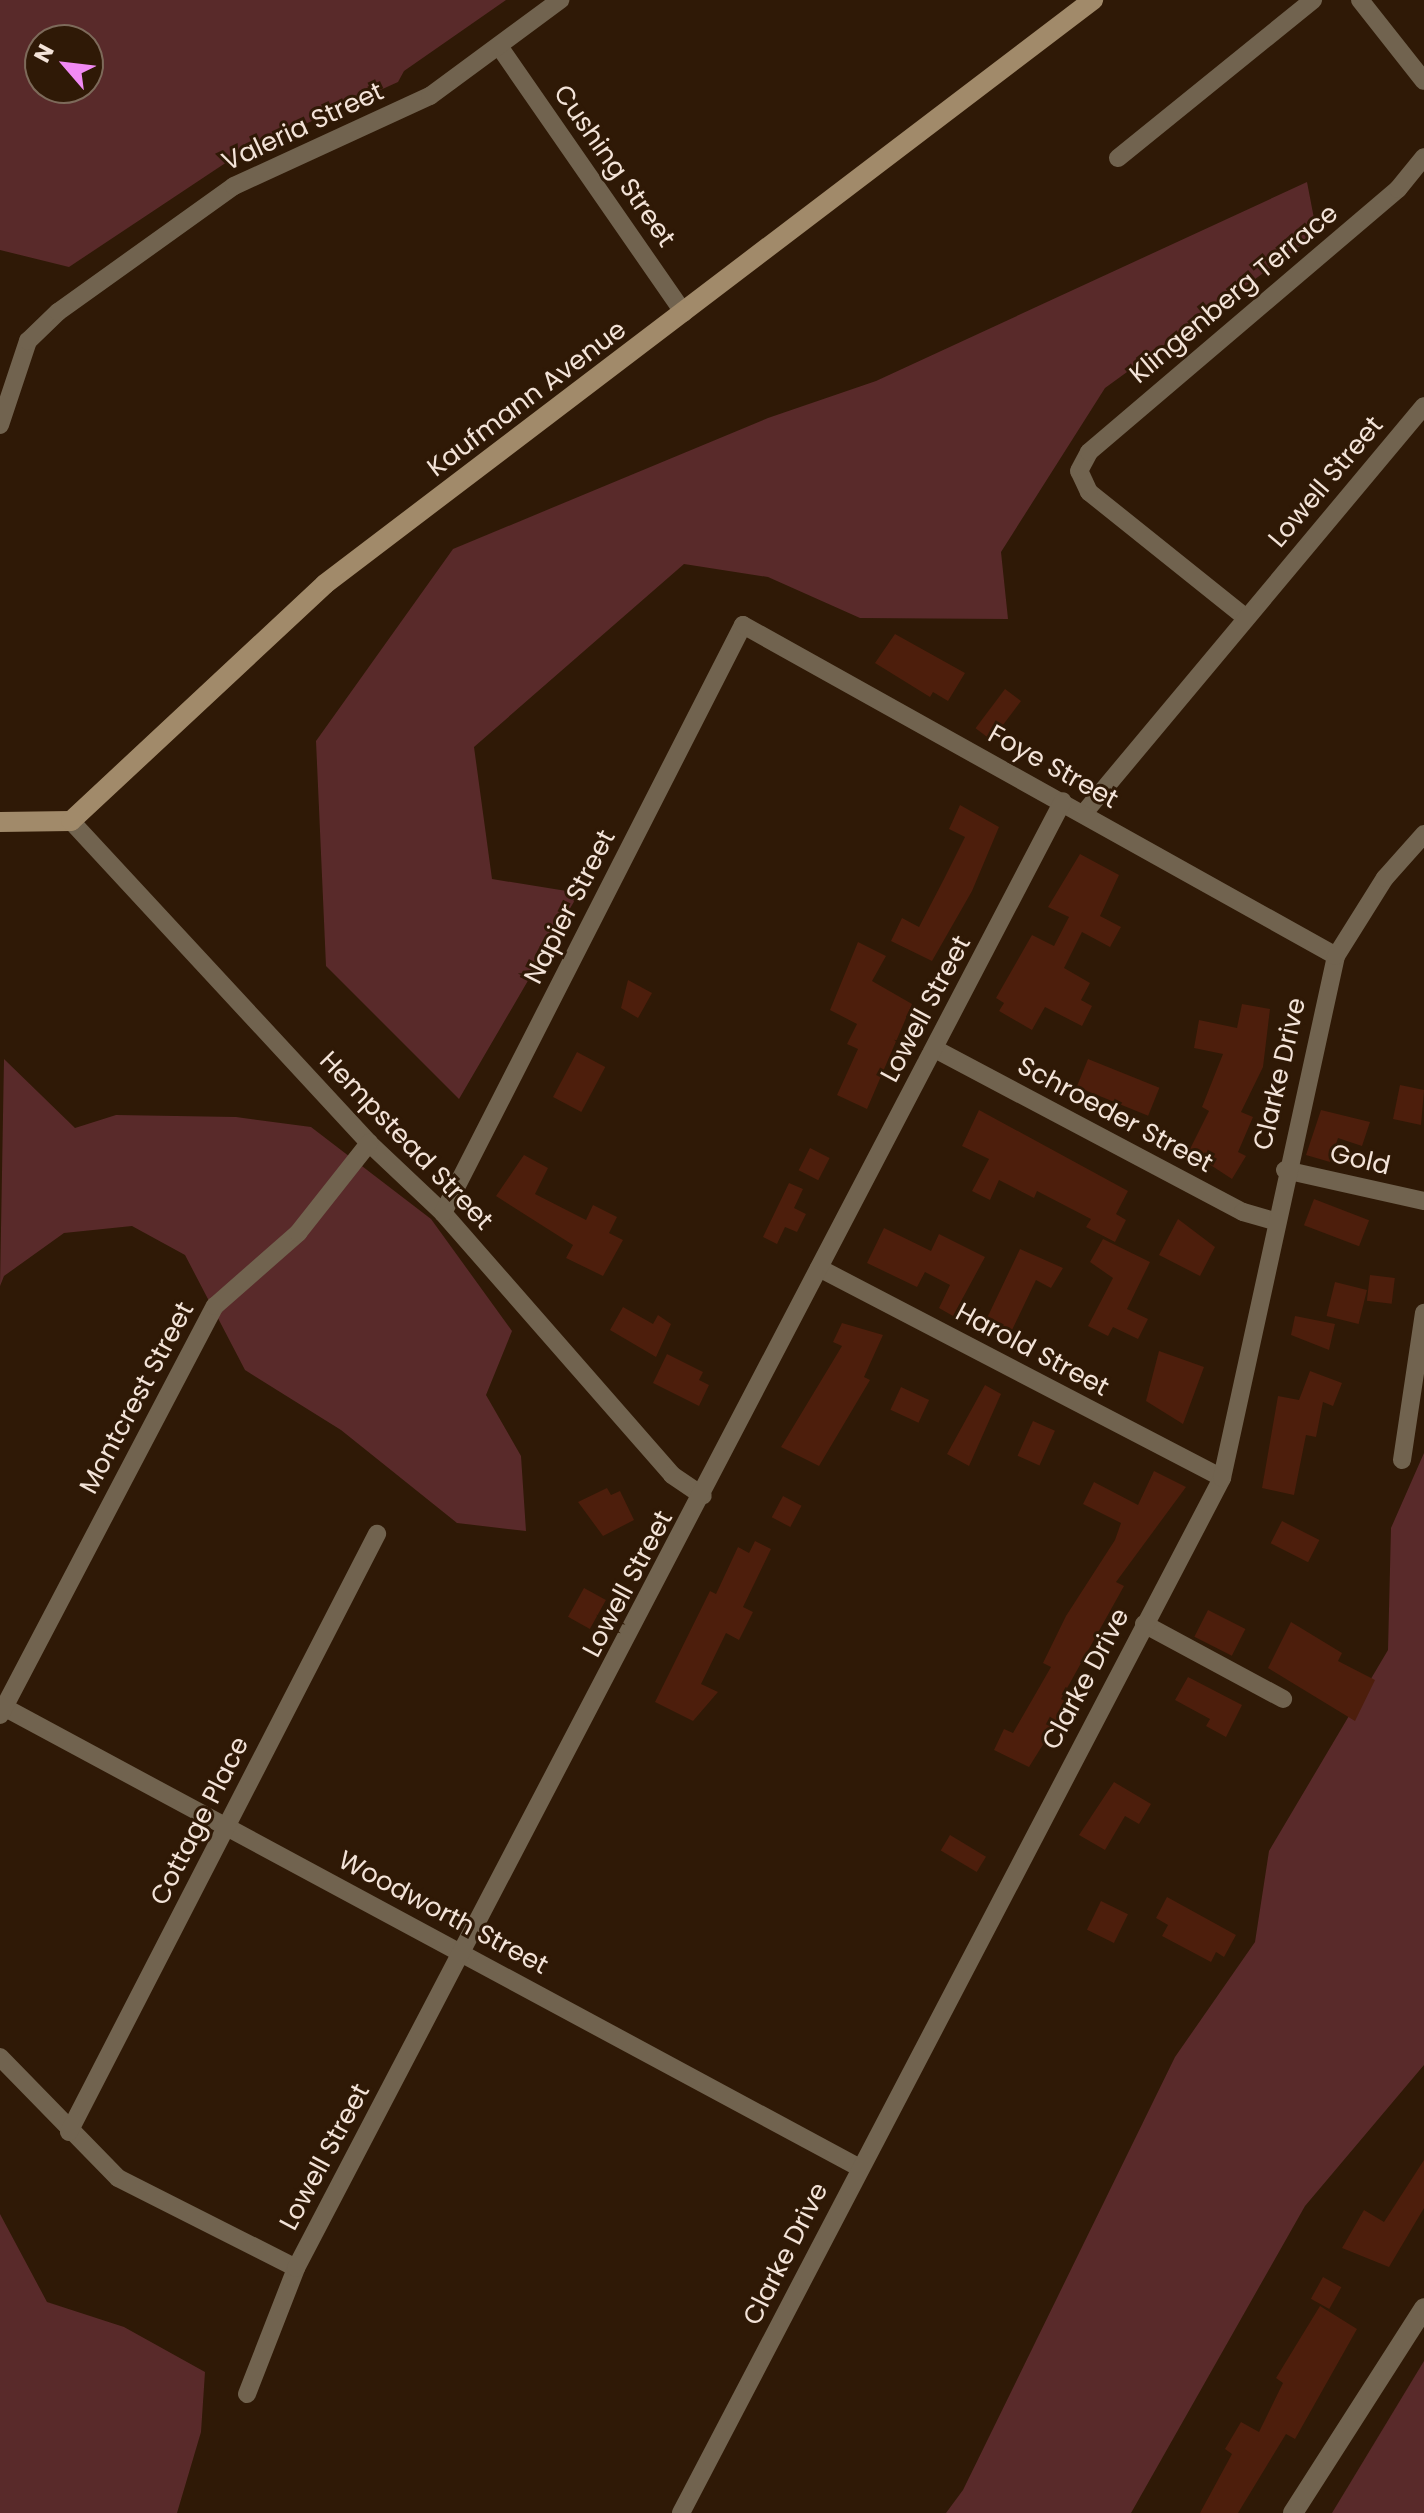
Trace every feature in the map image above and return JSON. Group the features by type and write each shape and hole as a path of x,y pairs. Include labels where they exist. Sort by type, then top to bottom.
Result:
{"main road":[{"name":"Kaufmann Avenue","path":"71,821 325,584 1093,0"},
{"path":"0,822 71,821"}],"street":[{"name":"Valeria Street","path":"0,425 28,341 58,312 234,186 430,96 501,49 560,0"},
{"path":"1118,158 1313,0"},
{"path":"1360,0 1424,81"},
{"name":"Cushing Street","path":"501,49 684,313"},
{"name":"Klingenberg Terrace","path":"1245,617 1089,492 1079,471 1089,452 1398,189 1424,157"},
{"name":"Lowell Street","path":"1084,813 1245,617 1423,411"},
{"name":"Foye Street","path":"743,625 1063,801 1202,886 1336,956"},
{"name":"Napier Street","path":"443,1213 743,625"},
{"name":"Lowell Street","path":"247,2394 296,2268 703,1496 1063,801"},
{"name":"Hempstead Street","path":"71,821 369,1143 443,1213 672,1475 703,1496"},
{"name":"Clarke Drive","path":"681,2513 1222,1478 1285,1170 1336,956 1385,878 1424,834"},
{"name":"Schroeder Street","path":"935,1049 1243,1212 1274,1221"},
{"name":"Montcrest Street","path":"1,1709 215,1306 298,1233 369,1143"},
{"name":"Gold","path":"1285,1170 1424,1201"},
{"name":"Harold Street","path":"819,1268 1222,1478"},
{"path":"1402,1460 1424,1313"},
{"name":"Cottage Place","path":"69,2132 377,1534"},
{"path":"1144,1624 1283,1699"},
{"name":"Woodworth Street","path":"1,1709 463,1952 860,2168"},
{"path":"0,2057 69,2132 118,2178 296,2268"},
{"path":"1293,2513 1424,2308"}],"shaded area":[{"path":"0,0 506,0 404,71 398,82 239,154 69,267 0,250"},
{"path":"1307,182 1317,234 1105,388 1001,552 1008,619 860,618 768,577 684,564 474,747 492,879 579,893 459,1099 326,966 316,741 453,549 768,418 876,381"},
{"path":"4,1059 75,1128 116,1115 236,1117 311,1127 431,1219 512,1331 486,1395 521,1456 526,1531 457,1523 341,1430 245,1370 185,1255 132,1226 64,1233 4,1276 0,1286"},
{"path":"1424,1453 1424,2065 1305,2206 1131,2513 946,2513 963,2490 1175,2057 1255,1942 1269,1851 1388,1650 1391,1528"},
{"path":"0,2214 47,2302 124,2327 205,2372 201,2432 177,2513 0,2513"},
{"path":"1424,2361 1424,2513 1332,2513"}],"building":[{"path":"895,634 965,673 948,701 933,692 930,697 875,663"},
{"path":"1005,689 1021,701 991,740 976,728"},
{"path":"960,805 999,827 972,891 932,961 891,941 902,918 919,927 944,879 965,837 949,829"},
{"path":"1080,854 1119,875 1100,916 1121,927 1110,947 1082,932 1064,968 1090,983 1081,1000 1092,1006 1082,1026 1045,1007 1032,1030 999,1011 1004,1003 996,998 1032,935 1054,946 1069,917 1048,907"},
{"path":"858,942 886,956 872,981 912,1004 867,1109 837,1095 858,1049 847,1044 857,1024 830,1010"},
{"path":"628,980 652,993 638,1018 621,1008"},
{"path":"1242,1004 1270,1009 1263,1067 1241,1112 1253,1117 1238,1152 1246,1156 1232,1179 1189,1151 1209,1111 1202,1107 1223,1054 1194,1048 1199,1020 1237,1028"},
{"path":"577,1052 605,1067 581,1112 553,1097"},
{"path":"1088,1059 1159,1088 1148,1116 1077,1087"},
{"path":"1400,1085 1424,1090 1421,1125 1393,1119"},
{"path":"979,1110 1128,1191 1116,1214 1126,1220 1115,1242 1086,1227 1091,1219 1037,1191 1034,1198 999,1180 990,1200 972,1191 989,1159 962,1146"},
{"path":"1321,1110 1370,1122 1362,1146 1338,1138 1330,1162 1306,1155"},
{"path":"810,1148 830,1158 818,1180 799,1170"},
{"path":"524,1155 548,1168 535,1194 586,1220 593,1205 617,1217 609,1233 623,1240 603,1276 566,1258 573,1245 496,1196"},
{"path":"789,1183 803,1189 794,1208 806,1214 797,1232 785,1227 777,1244 763,1237"},
{"path":"1314,1199 1369,1220 1359,1246 1304,1225"},
{"path":"1178,1219 1215,1247 1200,1276 1159,1255"},
{"path":"884,1228 931,1251 939,1234 985,1257 953,1316 939,1308 950,1285 925,1272 917,1287 867,1263"},
{"path":"1103,1239 1150,1262 1127,1309 1148,1319 1138,1339 1113,1327 1108,1336 1088,1326 1113,1278 1090,1262"},
{"path":"1020,1249 1063,1268 1051,1288 1036,1280 1012,1330 987,1318"},
{"path":"1370,1275 1395,1278 1392,1304 1367,1301"},
{"path":"1335,1282 1367,1290 1359,1324 1327,1316"},
{"path":"623,1307 653,1324 658,1315 671,1324 656,1357 610,1330"},
{"path":"1295,1316 1335,1324 1329,1350 1291,1335"},
{"path":"842,1323 883,1335 864,1377 870,1380 819,1466 781,1447 842,1346 833,1342"},
{"path":"1159,1351 1204,1367 1183,1424 1146,1401"},
{"path":"667,1354 703,1372 699,1380 709,1385 699,1406 653,1383"},
{"path":"1310,1371 1342,1383 1333,1406 1323,1402 1316,1437 1306,1435 1294,1495 1262,1488 1278,1396 1299,1400"},
{"path":"985,1385 1001,1394 969,1466 947,1454"},
{"path":"901,1387 929,1400 919,1423 890,1410"},
{"path":"1033,1421 1055,1431 1039,1465 1018,1456"},
{"path":"1154,1471 1186,1487 1116,1582 1124,1586 1061,1699 1069,1703 1029,1767 994,1750 1004,1729 1013,1733 1051,1667 1043,1663 1066,1616 1115,1540 1121,1523 1083,1504 1094,1482 1138,1505"},
{"path":"607,1488 611,1495 620,1491 634,1520 603,1536 578,1502"},
{"path":"783,1496 802,1506 790,1527 772,1517"},
{"path":"1282,1521 1319,1540 1308,1562 1271,1543"},
{"path":"755,1541 771,1549 743,1607 753,1612 739,1640 726,1633 701,1684 718,1692 693,1721 655,1702 710,1591 716,1594 738,1547 749,1553"},
{"path":"584,1588 606,1600 590,1629 568,1617"},
{"path":"1208,1610 1245,1629 1232,1656 1194,1637"},
{"path":"1291,1622 1342,1653 1338,1661 1375,1680 1355,1721 1268,1668"},
{"path":"1188,1677 1242,1705 1226,1737 1206,1726 1210,1719 1175,1700"},
{"path":"1114,1782 1151,1804 1139,1824 1125,1816 1105,1850 1079,1835"},
{"path":"950,1835 986,1857 977,1872 941,1850"},
{"path":"1167,1897 1236,1935 1224,1957 1216,1952 1211,1962 1162,1936 1168,1925 1156,1918"},
{"path":"1101,1901 1128,1914 1114,1943 1087,1930"},
{"path":"1424,2160 1424,2208 1389,2267 1342,2248 1364,2210 1384,2222"},
{"path":"1323,2277 1341,2287 1329,2309 1311,2299"},
{"path":"1320,2306 1357,2329 1295,2439 1286,2434 1238,2513 1200,2513 1232,2454 1225,2449 1241,2422 1259,2432 1283,2383 1276,2378"}]}
